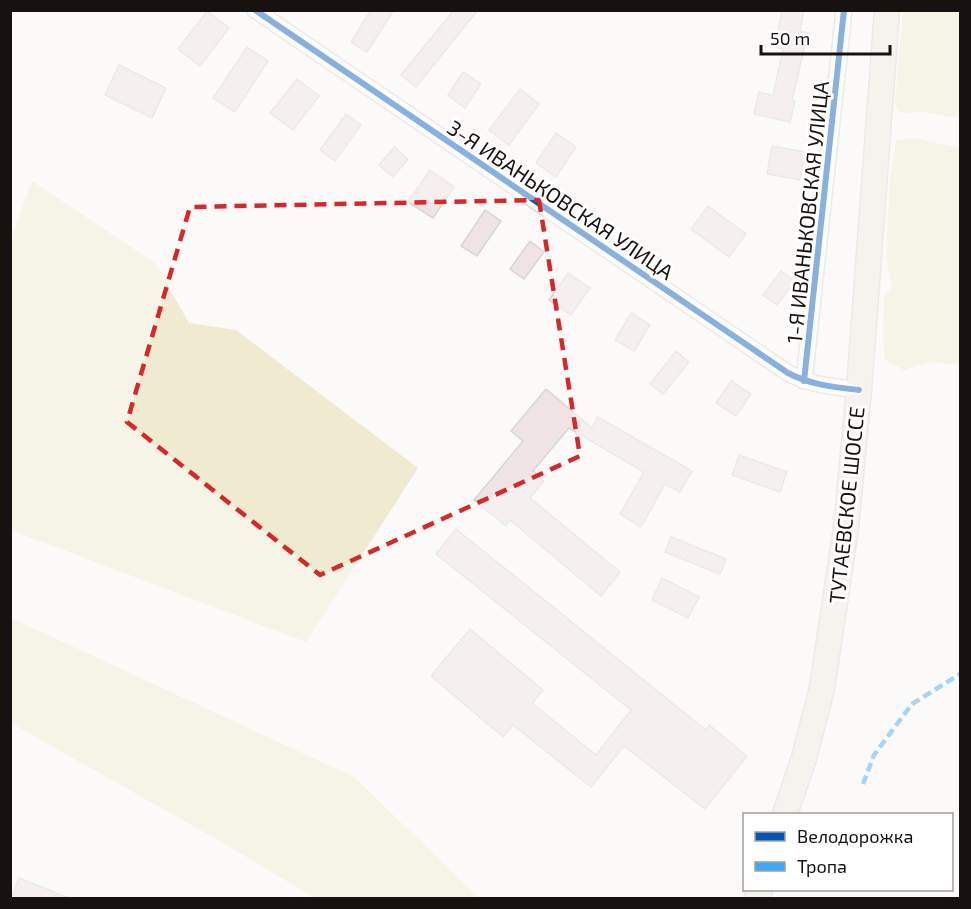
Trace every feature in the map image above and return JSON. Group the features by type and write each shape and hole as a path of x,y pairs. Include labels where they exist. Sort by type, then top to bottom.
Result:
{"main road":[{"name":"ТУТАЕВСКОЕ ШОССЕ","path":"786,813 804,758 825,666 846,528 859,390 887,10"}],"street":[{"name":"3-Я ИВАНЬКОВСКАЯ УЛИЦА","path":"255,10 788,373 804,381 859,390"},
{"name":"1-Я ИВАНЬКОВСКАЯ УЛИЦА","path":"804,381 844,10"}],"highlighted area":[{"path":"539,200 580,456 320,575 127,422 190,207"}],"shaded area":[{"path":"903,11 960,11 960,117 921,112 906,113 897,110 895,101"},
{"path":"913,138 960,148 960,365 929,362 904,370 885,360 884,298 892,286 886,257 890,178 896,141"},
{"path":"32,181 155,263 189,323 236,330 418,468 306,642 11,530 11,240"},
{"path":"11,618 354,777 479,898 315,898 225,844 11,723"}],"building":[{"path":"371,10 394,10 367,52 351,42"},
{"path":"454,10 478,10 416,87 401,75"},
{"path":"782,10 804,10 800,31 808,33 792,100 795,101 790,122 754,114 759,92 773,96 783,49 775,47"},
{"path":"207,11 229,28 200,66 178,49"},
{"path":"247,47 268,61 235,112 213,98"},
{"path":"119,65 166,88 152,118 105,95"},
{"path":"463,72 481,84 465,108 448,95"},
{"path":"297,79 319,96 293,130 270,113"},
{"path":"520,89 539,104 509,145 489,130"},
{"path":"346,114 361,125 335,161 320,150"},
{"path":"556,133 576,147 556,177 536,163"},
{"path":"772,146 805,152 800,180 767,174"},
{"path":"394,147 408,159 393,177 379,165"},
{"path":"430,170 454,187 433,218 408,202"},
{"path":"708,206 746,234 729,257 691,229"},
{"path":"485,210 501,221 477,256 461,246"},
{"path":"530,241 544,252 524,279 510,269"},
{"path":"781,271 795,281 777,305 763,295"},
{"path":"568,273 590,288 571,315 549,300"},
{"path":"631,313 650,325 634,351 615,340"},
{"path":"676,351 689,362 663,394 650,384"},
{"path":"731,381 751,394 736,416 716,403"},
{"path":"546,389 592,428 598,417 692,471 680,492 665,484 641,527 620,514 644,472 569,428 533,471 544,481 530,498 620,572 601,596 510,520 506,526 474,500 523,441 511,431"},
{"path":"739,455 787,472 780,492 732,475"},
{"path":"456,529 706,730 709,725 747,756 705,809 624,746 591,787 513,725 503,737 431,676 470,629 543,690 532,703 596,755 631,710 436,554"},
{"path":"671,537 726,559 720,574 665,552"},
{"path":"662,578 699,597 688,618 652,600"},
{"path":"19,878 69,898 11,898"}],"marked path":[{"path":"863,784 874,755 912,704 960,674"}],"cycle path":[{"path":"255,10 788,373 814,383 859,390"},
{"path":"804,381 844,10"}]}
